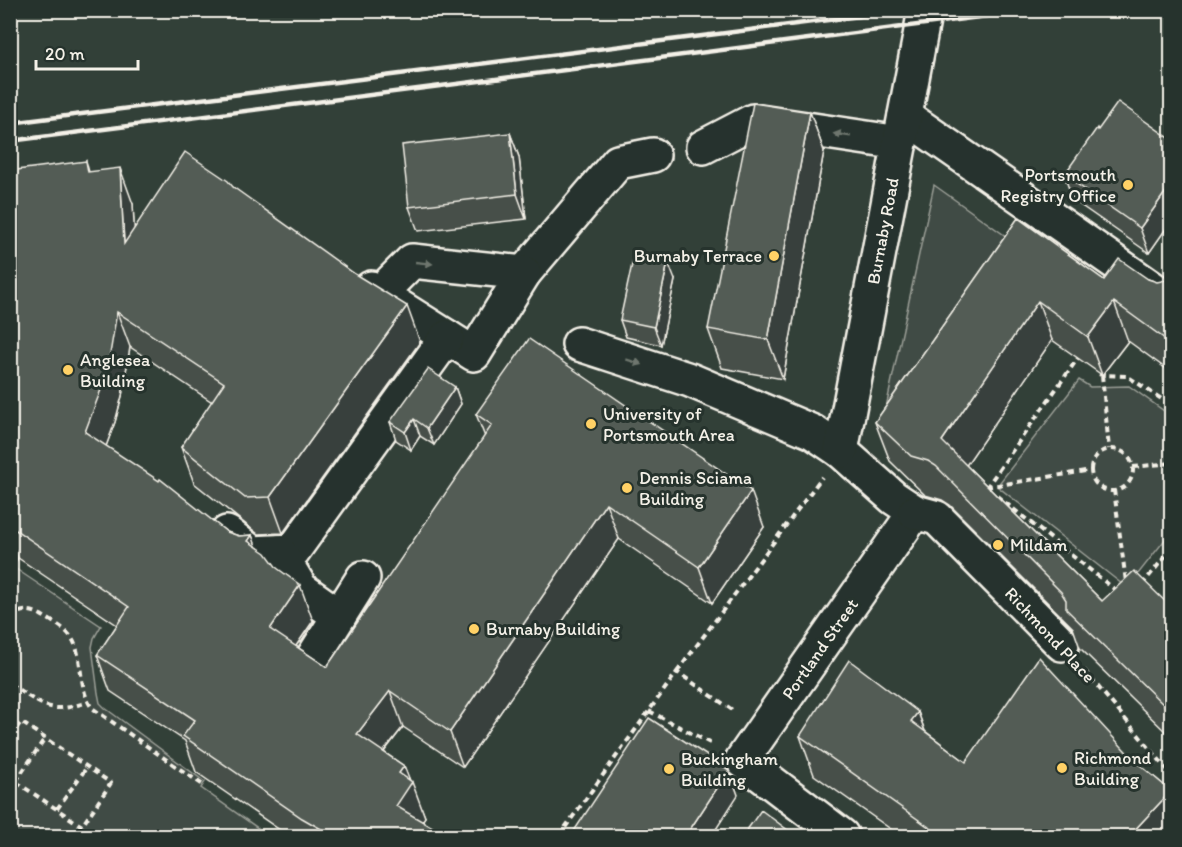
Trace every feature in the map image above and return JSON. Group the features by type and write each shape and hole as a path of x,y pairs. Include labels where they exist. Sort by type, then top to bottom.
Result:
{"street":[{"name":"Burnaby Road","path":"841,451 925,10"},
{"path":"703,147 753,121 903,130 1172,302"},
{"path":"351,274 474,354 524,273 618,162 653,155"},
{"path":"379,294 412,261 524,273"},
{"path":"206,516 252,553 293,551 447,337"},
{"path":"579,344 690,380 813,432 841,451 894,498 915,512"},
{"name":"Richmond Place","path":"915,512 937,518 1062,644"},
{"name":"Portland Street","path":"742,760 915,512"},
{"path":"279,552 301,589 339,616"},
{"path":"314,656 363,578"},
{"path":"742,760 842,837"}],"path":[{"path":"986,488 1084,349"},
{"path":"1078,358 1086,364"},
{"path":"1094,370 1102,375 1128,376 1172,406"},
{"path":"1102,375 1109,450"},
{"path":"1109,450 1116,450 1127,455 1133,467 1133,474 1121,489 1107,490 1096,483 1092,470 1095,459 1104,451 1109,450"},
{"path":"559,837 677,672 841,451"},
{"path":"1133,467 1172,463"},
{"path":"986,488 1092,470"},
{"path":"986,488 1119,594"},
{"path":"1114,490 1127,588"},
{"path":"1136,592 1172,548"},
{"path":"10,617 19,611 31,611 54,623 70,636 76,647 81,677 92,708 203,785"},
{"name":"Richmond Place","path":"1062,644 1172,775"},
{"path":"677,672 742,716"},
{"path":"10,684 41,704 54,708 89,702"},
{"path":"649,711 742,760"},
{"path":"10,737 21,722 111,783 82,826 10,778"},
{"path":"10,725 16,729"},
{"path":"16,781 45,738"},
{"path":"57,809 87,767"}],"shaded area":[{"name":"University of Portsmouth Area","path":"10,11 1171,11 1171,836 11,836"},
{"path":"934,185 1007,237 885,412"},
{"path":"1079,380 1090,387 1129,386 1171,416 1171,532 1127,588 997,486"},
{"path":"10,565 101,626 92,647 100,703 205,782 201,788 269,836 11,836"}],"building":[{"name":"Portsmouth Registry Office","path":"1118,102 1172,140 1172,183 1140,228 1064,175"},
{"path":"753,103 810,112 768,340 708,329"},
{"path":"510,133 517,194 409,207 402,145"},
{"path":"185,152 355,274 407,306 270,497 245,498 181,447 224,383 117,312 102,387 85,432 159,481 160,479 227,532 239,536 252,535 248,541 266,553 277,568 300,585 270,629 327,667 492,425 476,414 529,339 751,491 699,567 606,503 450,732 390,691 357,734 404,766 399,773 412,782 396,806 449,837 335,837 302,818 183,736 195,720 97,655 129,607 10,526 10,286 13,269 17,170 86,161 88,172 120,168 124,244"},
{"path":"1018,218 1104,280 1119,259 1148,279 1157,282 1166,280 1172,284 1172,344 1114,302 1088,337 1038,301 942,441 1102,601 1134,571 1172,608 1172,713 1066,609 1066,600 1061,592 936,466 911,456 875,422"},
{"path":"634,255 668,262 654,327 620,320"},
{"path":"428,369 455,387 427,428 414,419 405,432 390,422"},
{"name":"Richmond Building","path":"1039,657 1134,760 1171,791 1128,837 943,837 800,736 849,660 918,712 911,721 966,762"},
{"name":"Buckingham Building","path":"649,718 729,770 685,837 570,837"},
{"path":"761,810 797,837 742,837"}],"railway":[{"path":"10,123 908,10"},
{"path":"10,141 1035,10"}],"place":[{"name":"Portsmouth Registry Office","path":"1128,185"},
{"name":"Burnaby Terrace","path":"774,256"},
{"name":"Anglesea Building","path":"68,370"},
{"name":"University of Portsmouth Area","path":"591,424"},
{"name":"Dennis Sciama Building","path":"627,488"},
{"name":"Mildam","path":"998,545"},
{"name":"Burnaby Building","path":"474,629"},
{"name":"Richmond Building","path":"1062,768"},
{"name":"Buckingham Building","path":"669,769"}]}
